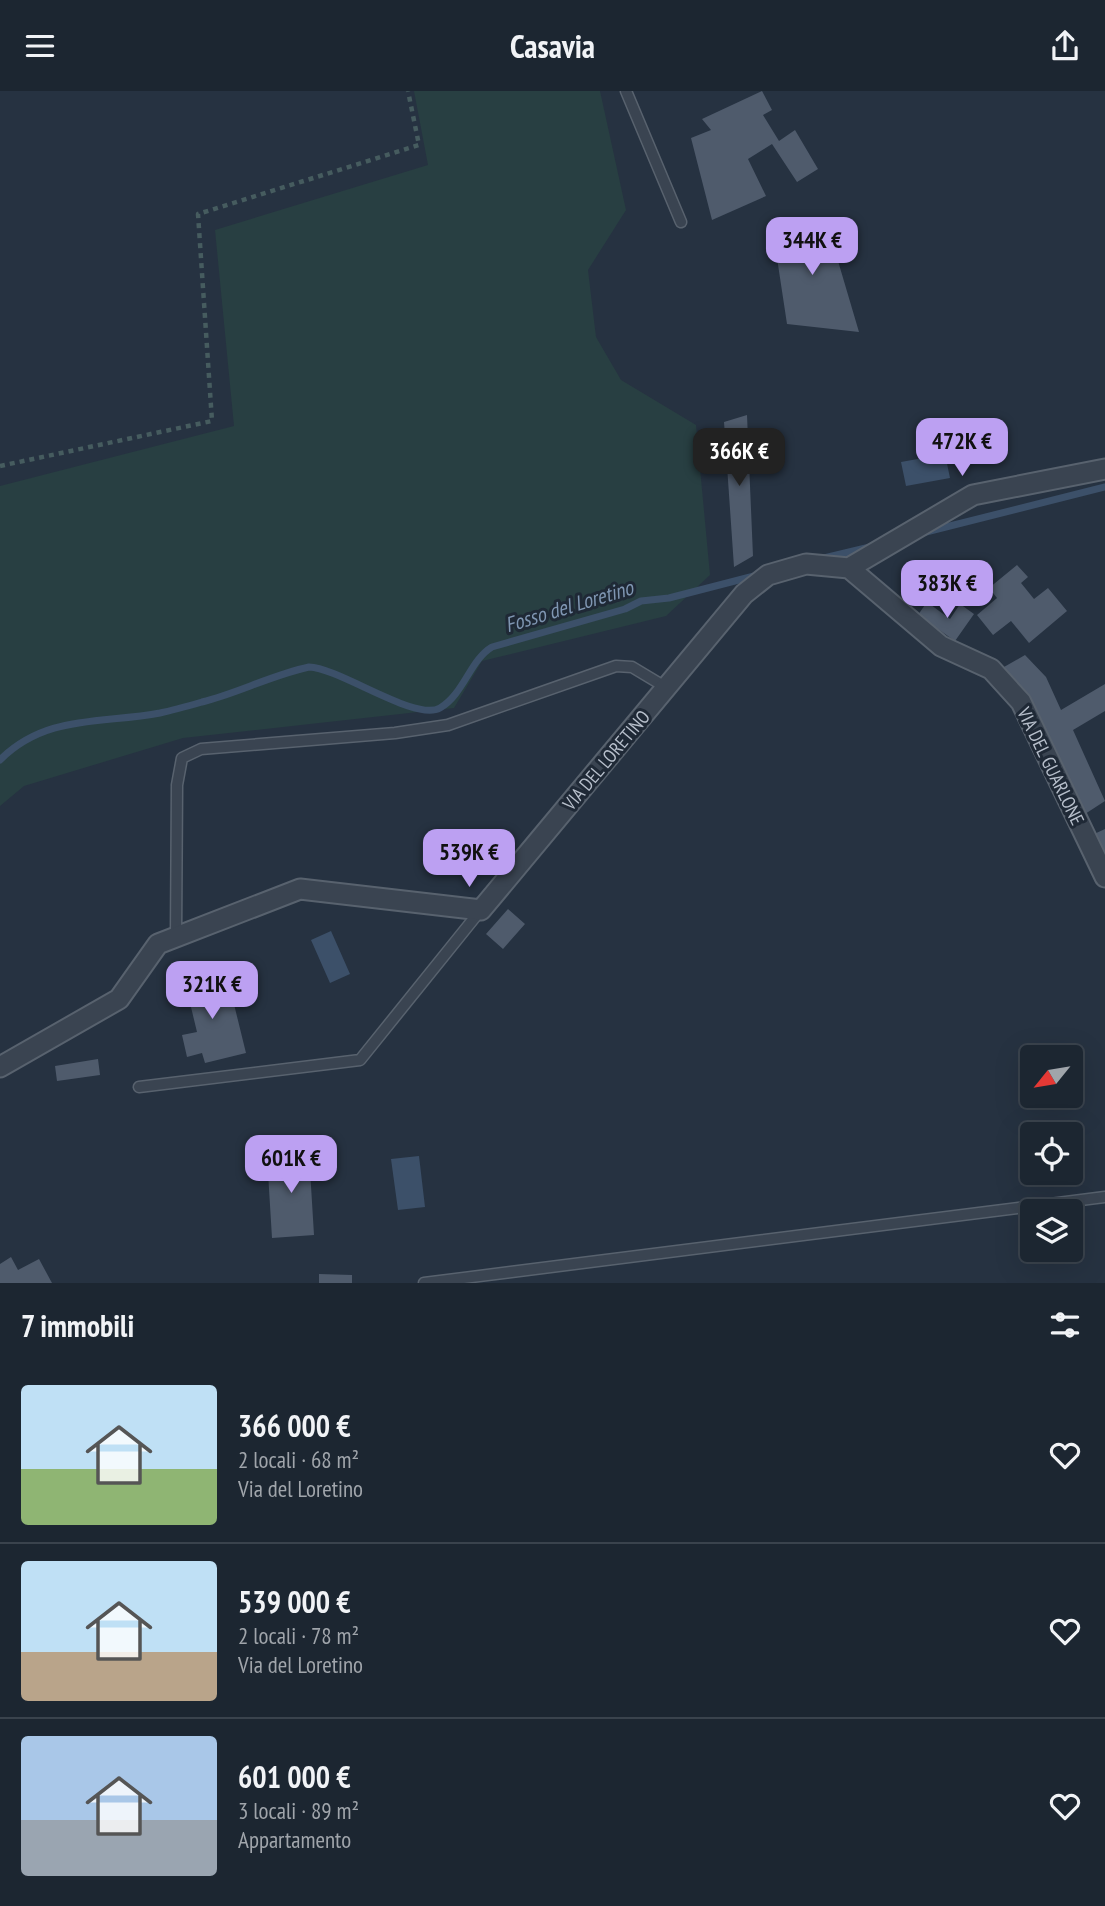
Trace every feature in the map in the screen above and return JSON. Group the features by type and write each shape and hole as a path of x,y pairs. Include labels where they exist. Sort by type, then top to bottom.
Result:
{"street":[{"path":"849,568 973,495 1105,469"},
{"name":"VIA DEL LORETINO","path":"481,911 744,594 768,575 806,564 849,568"},
{"name":"VIA DEL GUARLONE","path":"849,568 941,646 991,669 1021,702 1105,877"},
{"path":"0,1067 119,999 158,944 300,889 481,911"}],"lane":[{"path":"626,91 681,222"},
{"path":"176,937 177,785 182,758 201,749 395,733 448,725 616,666 632,667 667,688"},
{"path":"139,1087 360,1060 481,911"},
{"path":"424,1283 1105,1197"}],"path":[{"path":"0,466 212,421 198,214 419,145 408,91"}],"green space":[{"path":"414,91 600,91 626,210 588,270 596,337 621,380 696,425 710,575 666,616 482,661 454,708 183,738 24,786 0,806 0,486 234,426 215,230 428,165"}],"water":[{"path":"945,454 950,478 906,486 901,462"},
{"path":"331,931 350,974 330,983 311,940"},
{"path":"419,1156 425,1207 398,1210 391,1159"}],"building":[{"path":"762,91 772,110 763,115 779,141 795,130 818,169 797,182 772,144 748,159 766,196 712,220 691,138 711,130 702,119"},
{"path":"825,217 859,332 787,324 772,225"},
{"path":"747,415 753,556 734,567 724,422"},
{"path":"1017,565 1028,577 1021,583 1034,599 1048,588 1067,611 1029,643 1011,621 993,635 977,615 997,598 989,588"},
{"path":"927,602 950,619 960,604 974,614 955,641 918,615"},
{"path":"1025,655 1046,677 1061,710 1105,684 1105,711 1073,730 1105,801 1085,814 1051,741 1004,667"},
{"path":"1105,829 1105,865 1092,835"},
{"path":"508,909 525,924 503,949 486,934"},
{"path":"215,971 221,994 231,992 246,1053 205,1063 202,1053 187,1057 182,1035 197,1032 184,978"},
{"path":"98,1059 100,1075 57,1081 55,1066"},
{"path":"309,1153 314,1235 272,1238 267,1156"},
{"path":"11,1257 18,1270 39,1259 52,1283 0,1283 0,1264"},
{"path":"319,1274 352,1275 352,1283 319,1283"}],"waterway":[{"name":"Fosso del Loretino","path":"922,533 1105,487"},
{"name":"Fosso del Loretino","path":"824,558 870,547"},
{"name":"Fosso del Loretino","path":"0,760 18,745 56,728 170,711 309,667 339,676 413,708 440,708 455,694 478,660 492,647 625,609 641,601 669,598 758,575"}]}
